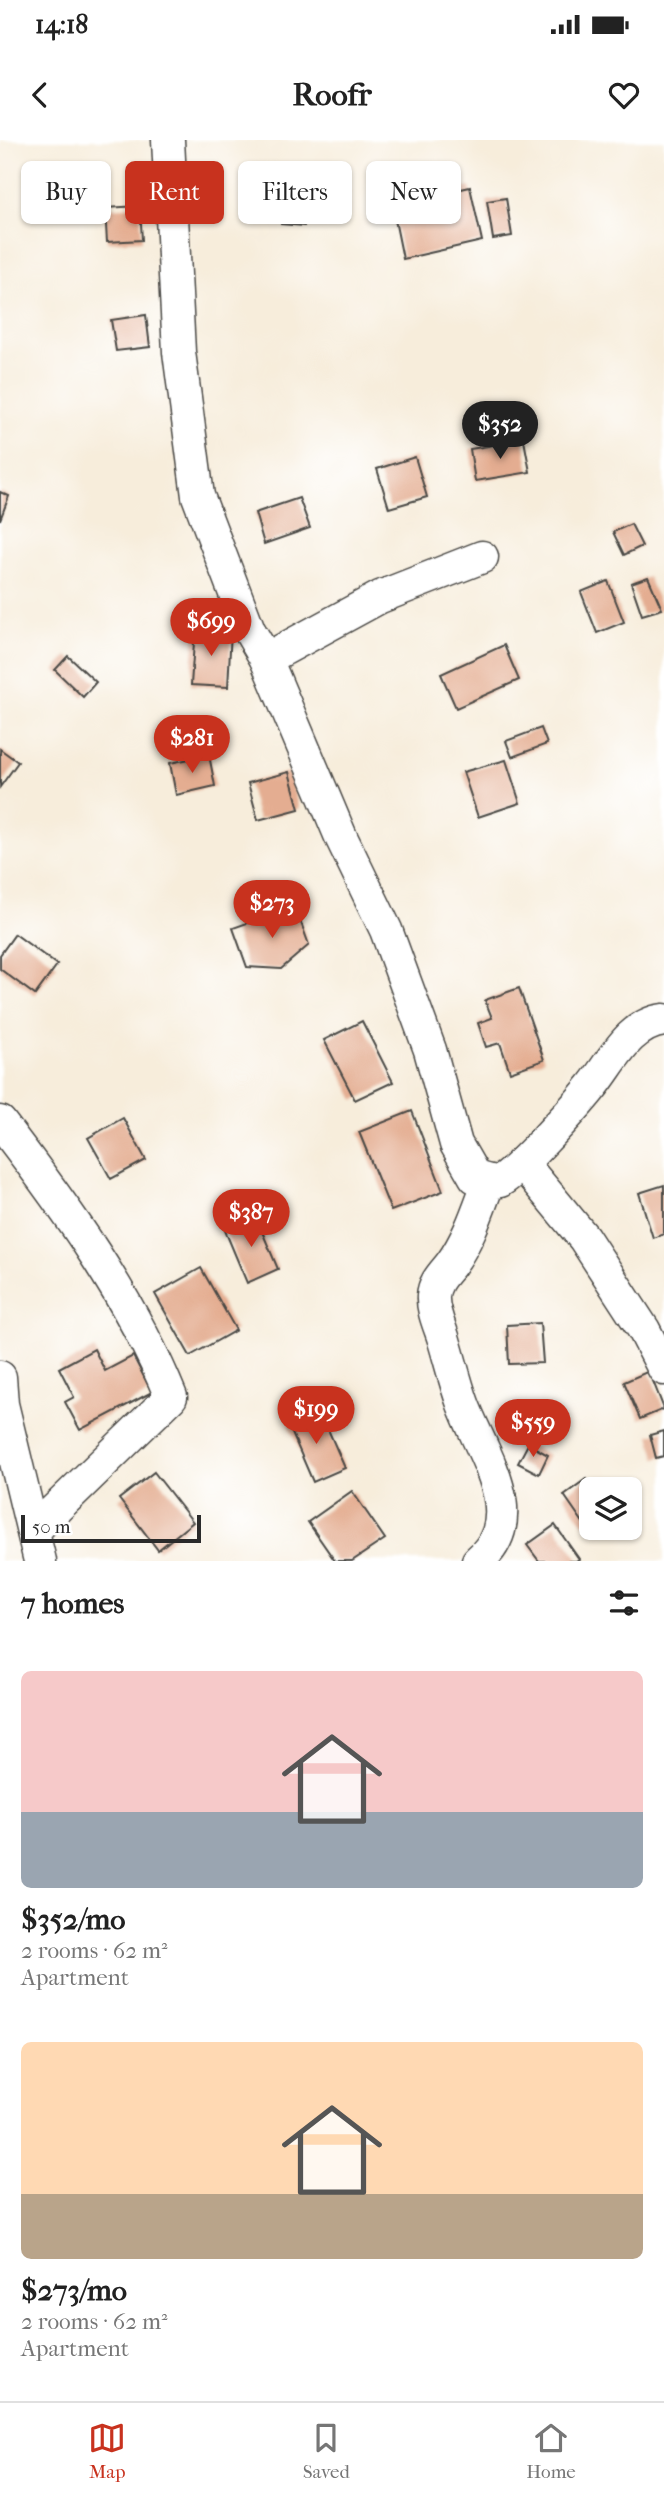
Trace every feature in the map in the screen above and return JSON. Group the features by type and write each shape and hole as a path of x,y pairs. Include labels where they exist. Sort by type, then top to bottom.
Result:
{"street":[{"path":"168,140 179,352 198,496 248,631 266,659 341,837 386,930 430,1050 456,1144 475,1177 501,1181 522,1163 592,1088 621,1046 645,1025 664,1020"},
{"path":"266,659 380,597 482,557"},
{"path":"0,1122 89,1242 153,1352 171,1397 36,1546"},
{"path":"522,1163 584,1238 644,1330 664,1369"},
{"path":"478,1561 495,1543 502,1518 500,1499 495,1480 463,1405 433,1298 435,1283 469,1235 489,1181"},
{"path":"0,1377 2,1404 36,1546"}],"building":[{"path":"470,187 482,241 403,259 396,224 461,224 461,189"},
{"path":"506,198 512,236 493,239 487,201"},
{"path":"125,207 125,224 141,224 142,240 107,242 106,224 111,224 111,208"},
{"path":"146,315 150,347 116,351 111,320"},
{"path":"524,440 530,472 475,481 470,449"},
{"path":"415,457 427,497 389,508 377,469"},
{"path":"0,492 9,496 0,520"},
{"path":"299,498 310,528 264,544 255,513"},
{"path":"631,524 642,546 624,555 613,532"},
{"path":"648,577 662,609 642,615 631,583"},
{"path":"608,581 624,622 597,633 581,592"},
{"path":"195,628 231,631 228,687 191,685"},
{"path":"504,645 519,680 456,708 441,674"},
{"path":"68,656 96,682 83,697 55,670"},
{"path":"541,728 547,744 512,757 506,741"},
{"path":"0,749 18,762 0,787"},
{"path":"209,755 215,786 176,795 170,763"},
{"path":"506,760 520,803 478,817 463,772"},
{"path":"289,772 299,809 258,820 248,783"},
{"path":"295,906 309,945 281,969 247,967 233,928"},
{"path":"15,934 57,965 35,995 0,969 0,955"},
{"path":"519,988 544,1060 510,1072 500,1043 486,1047 478,1023 492,1018 485,1000"},
{"path":"362,1021 393,1082 355,1100 324,1040"},
{"path":"412,1111 443,1191 391,1211 359,1132"},
{"path":"123,1118 146,1160 111,1179 88,1138"},
{"path":"664,1185 664,1234 653,1238 639,1193"},
{"path":"255,1215 278,1269 247,1283 224,1228"},
{"path":"201,1268 236,1330 190,1356 155,1294"},
{"path":"540,1323 543,1363 509,1364 507,1325"},
{"path":"94,1349 105,1371 133,1356 152,1392 80,1430 65,1402 74,1397 59,1368"},
{"path":"649,1371 664,1409 640,1419 624,1382"},
{"path":"319,1409 345,1468 313,1482 288,1424"},
{"path":"664,1431 664,1456 656,1458 650,1435"},
{"path":"528,1444 548,1455 539,1474 518,1463"},
{"path":"154,1472 193,1522 158,1550 119,1499"},
{"path":"579,1484 579,1517 564,1495"},
{"path":"352,1491 385,1539 352,1561 335,1561 308,1522"},
{"path":"555,1525 579,1559 576,1561 539,1561 527,1545"}]}
